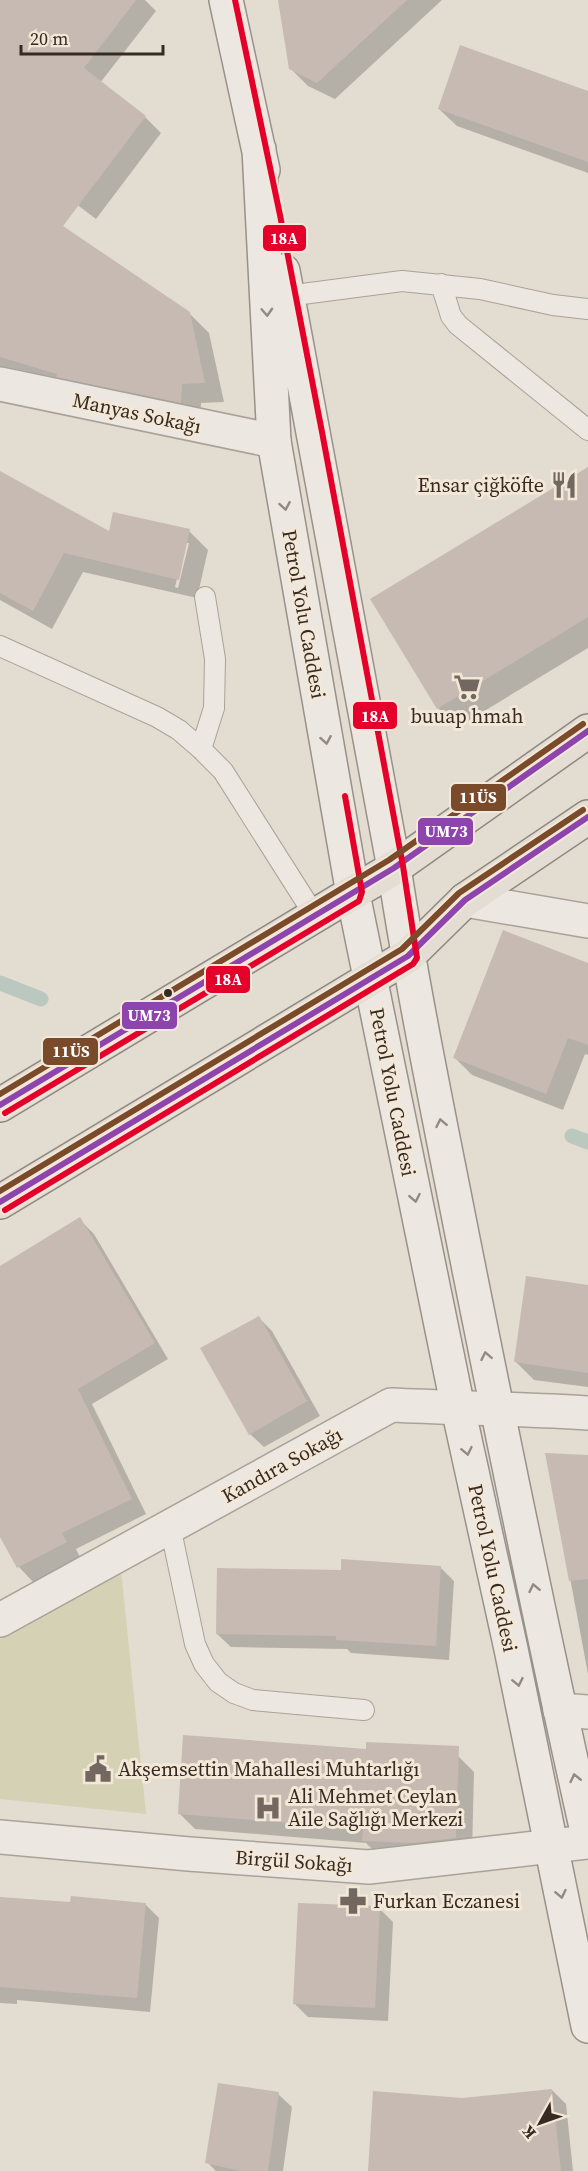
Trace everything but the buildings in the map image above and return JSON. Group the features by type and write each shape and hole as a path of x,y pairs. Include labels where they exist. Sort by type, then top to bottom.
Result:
{"main road":[{"name":"Petrol Yolu Caddesi","path":"226,0 259,149 394,868 408,956 496,1407 574,1711 588,1836"},
{"name":"Petrol Yolu Caddesi","path":"259,149 274,441 353,894 588,2026"},
{"name":"Manyas Sokağı","path":"0,384 274,441"},
{"path":"0,1105 394,868 588,731"},
{"path":"0,1202 408,956 465,900 588,817"},
{"path":"465,900 588,921"},
{"name":"Kandıra Sokağı","path":"0,1620 391,1405 496,1407 588,1413"},
{"name":"Birgül Sokağı","path":"0,1837 369,1867 588,1842"}],"lane":[{"path":"287,296 402,281 480,289 553,305 588,309"},
{"path":"441,284 451,316 458,325 588,430"},
{"path":"201,749 214,708 215,659 205,597"},
{"path":"0,646 157,717 179,730 223,771 315,916"},
{"path":"170,1526 195,1644 204,1664 218,1682 234,1693 253,1700 364,1710"}],"shaded area":[{"path":"121,1570 146,1814 0,1799 0,1639"}],"waterway":[{"path":"0,983 41,999"},
{"path":"572,1136 588,1142"}],"transit line":[{"name":"18A","path":"5,1210 413,964 417,958 403,866 322,432 235,0"},
{"name":"11ÜS","path":"0,1094 389,860 583,724"},
{"name":"UM73","path":"0,1105 394,868 588,731"},
{"name":"18A","path":"5,1113 359,901 362,892 345,796"},
{"name":"11ÜS","path":"0,1191 402,949 459,893 583,810"},
{"name":"UM73","path":"0,1202 408,956 465,900 588,817"}],"place":[{"name":"Ensar çiğköfte","path":"564,485"},
{"name":"buuap hmah","path":"467,687"},
{"name":"Akşemsettin Mahallesi Muhtarlığı","path":"98,1769"},
{"name":"Ali Mehmet Ceylan Aile Sağlığı Merkezi","path":"268,1808"},
{"name":"Furkan Eczanesi","path":"353,1901"}]}
